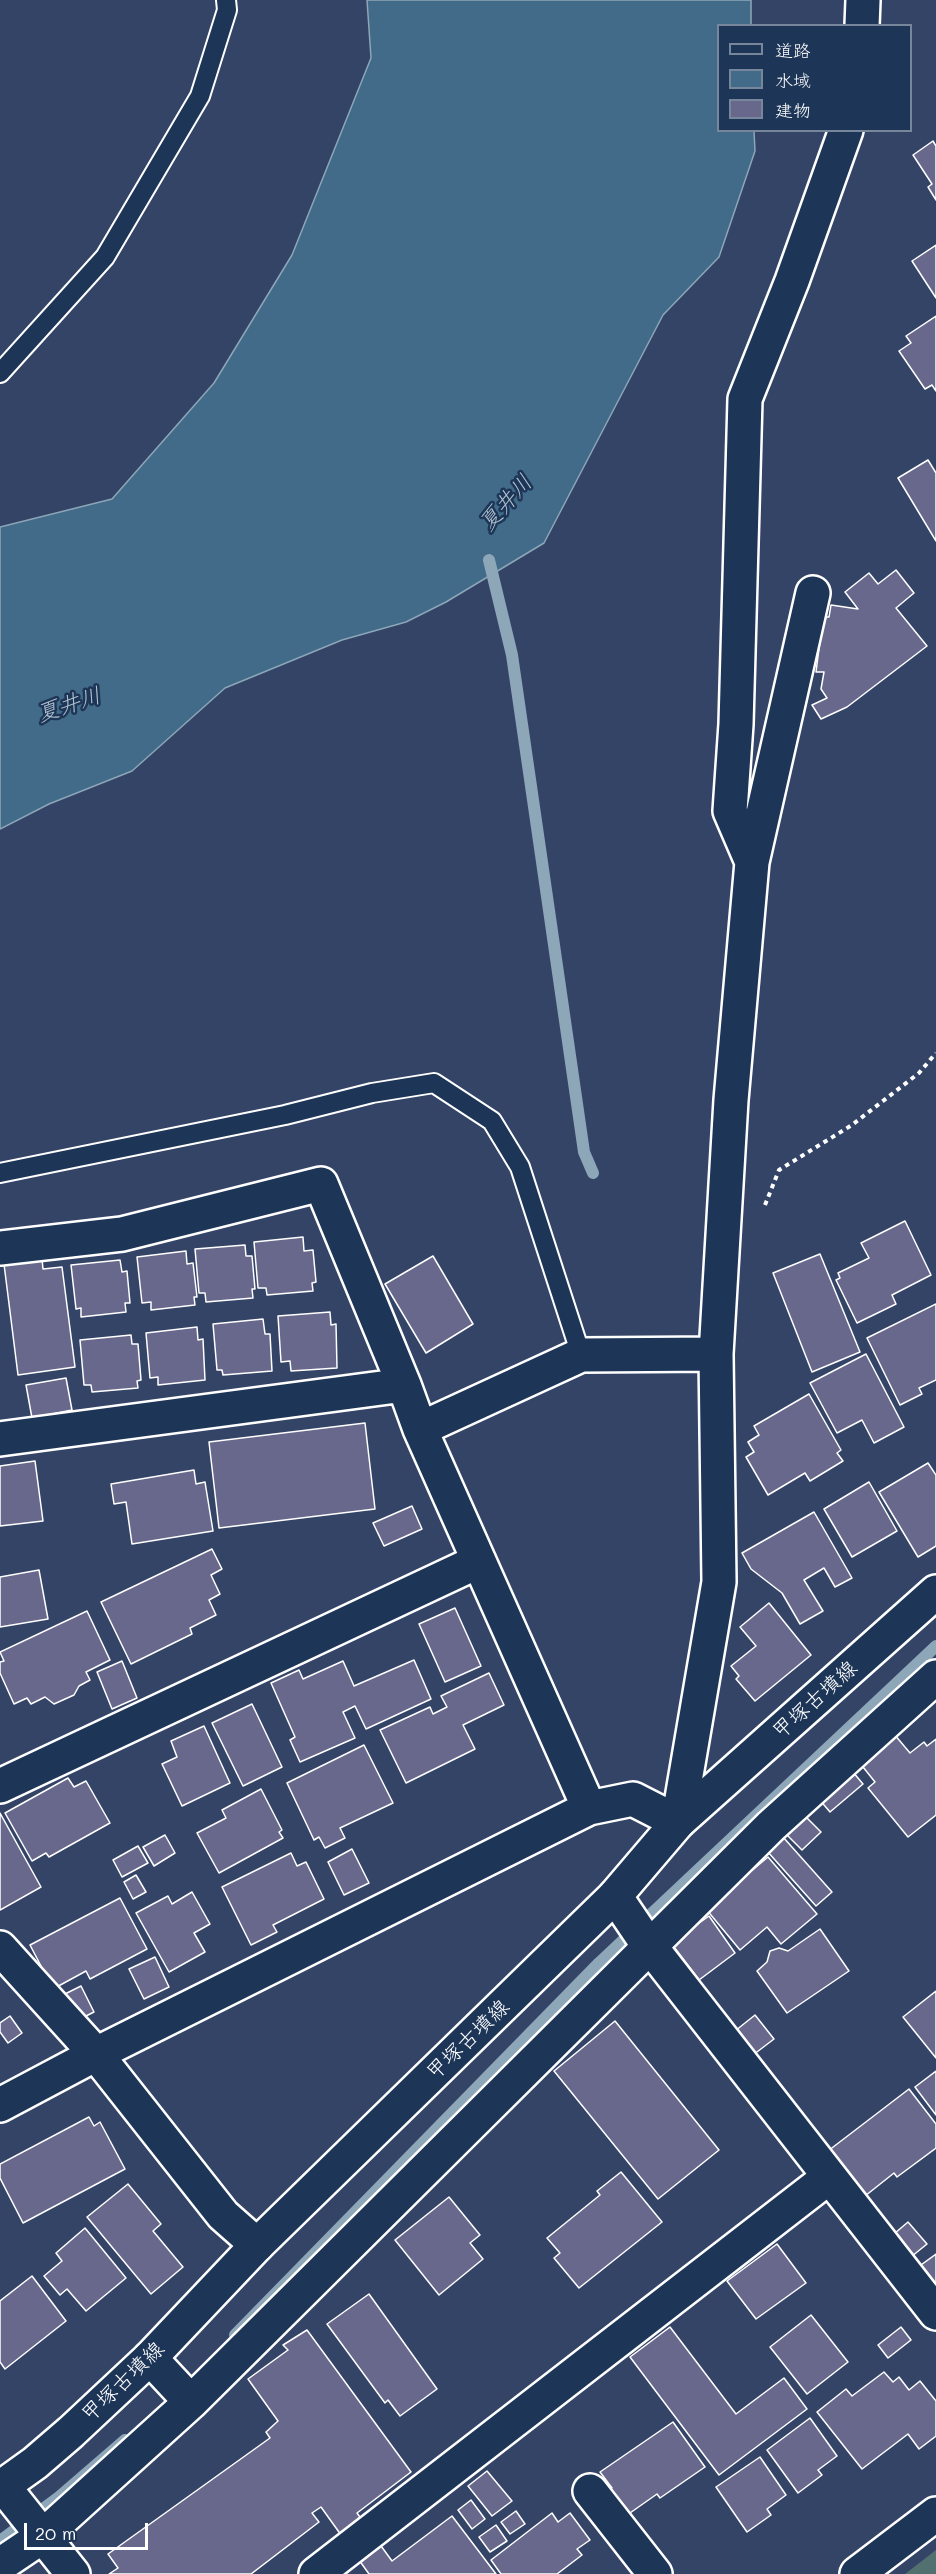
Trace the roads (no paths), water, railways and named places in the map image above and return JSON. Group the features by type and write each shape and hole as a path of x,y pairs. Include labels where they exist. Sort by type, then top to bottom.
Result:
{"street":[{"path":"862,24 863,0"},
{"path":"752,862 730,811 736,724 745,399 792,281 845,132"},
{"path":"0,2105 96,2054 589,1808 633,1799 678,1822 719,1582 716,1354 731,1100 752,862 813,593"},
{"path":"0,1248 122,1234 321,1184 420,1429 589,1808"},
{"path":"420,1429 581,1355 716,1354"},
{"path":"0,1439 404,1385"},
{"path":"0,1786 479,1561"},
{"name":"甲塚古墳線","path":"19,2507 35,2463 71,2432 172,2381 257,2245 633,1922 678,1822 936,1592"},
{"path":"0,2565 19,2507 172,2381 633,1922 771,1826 936,1677"},
{"path":"633,1922 936,2313"},
{"path":"0,1948 96,2054 223,2215 257,2245"},
{"path":"316,2574 829,2177"},
{"path":"590,2491 655,2574"},
{"path":"19,2507 73,2574"},
{"path":"857,2574 936,2514"}],"lane":[{"path":"0,373 105,257 200,96 227,10 226,0"},
{"path":"0,1173 285,1115 372,1093 434,1083 492,1121 520,1167 581,1355"}],"water":[{"name":"夏井川","path":"367,0 751,0 751,24 717,24 717,132 754,132 755,151 719,257 663,315 544,543 446,602 406,622 342,640 225,688 132,771 49,804 0,829 0,527 112,499 214,383 292,255 371,58"}],"waterway":[{"path":"489,560 512,655 584,1152 593,1173"},
{"path":"235,2335 599,1963 936,1646"},
{"path":"0,2541 59,2497 125,2440"}]}
